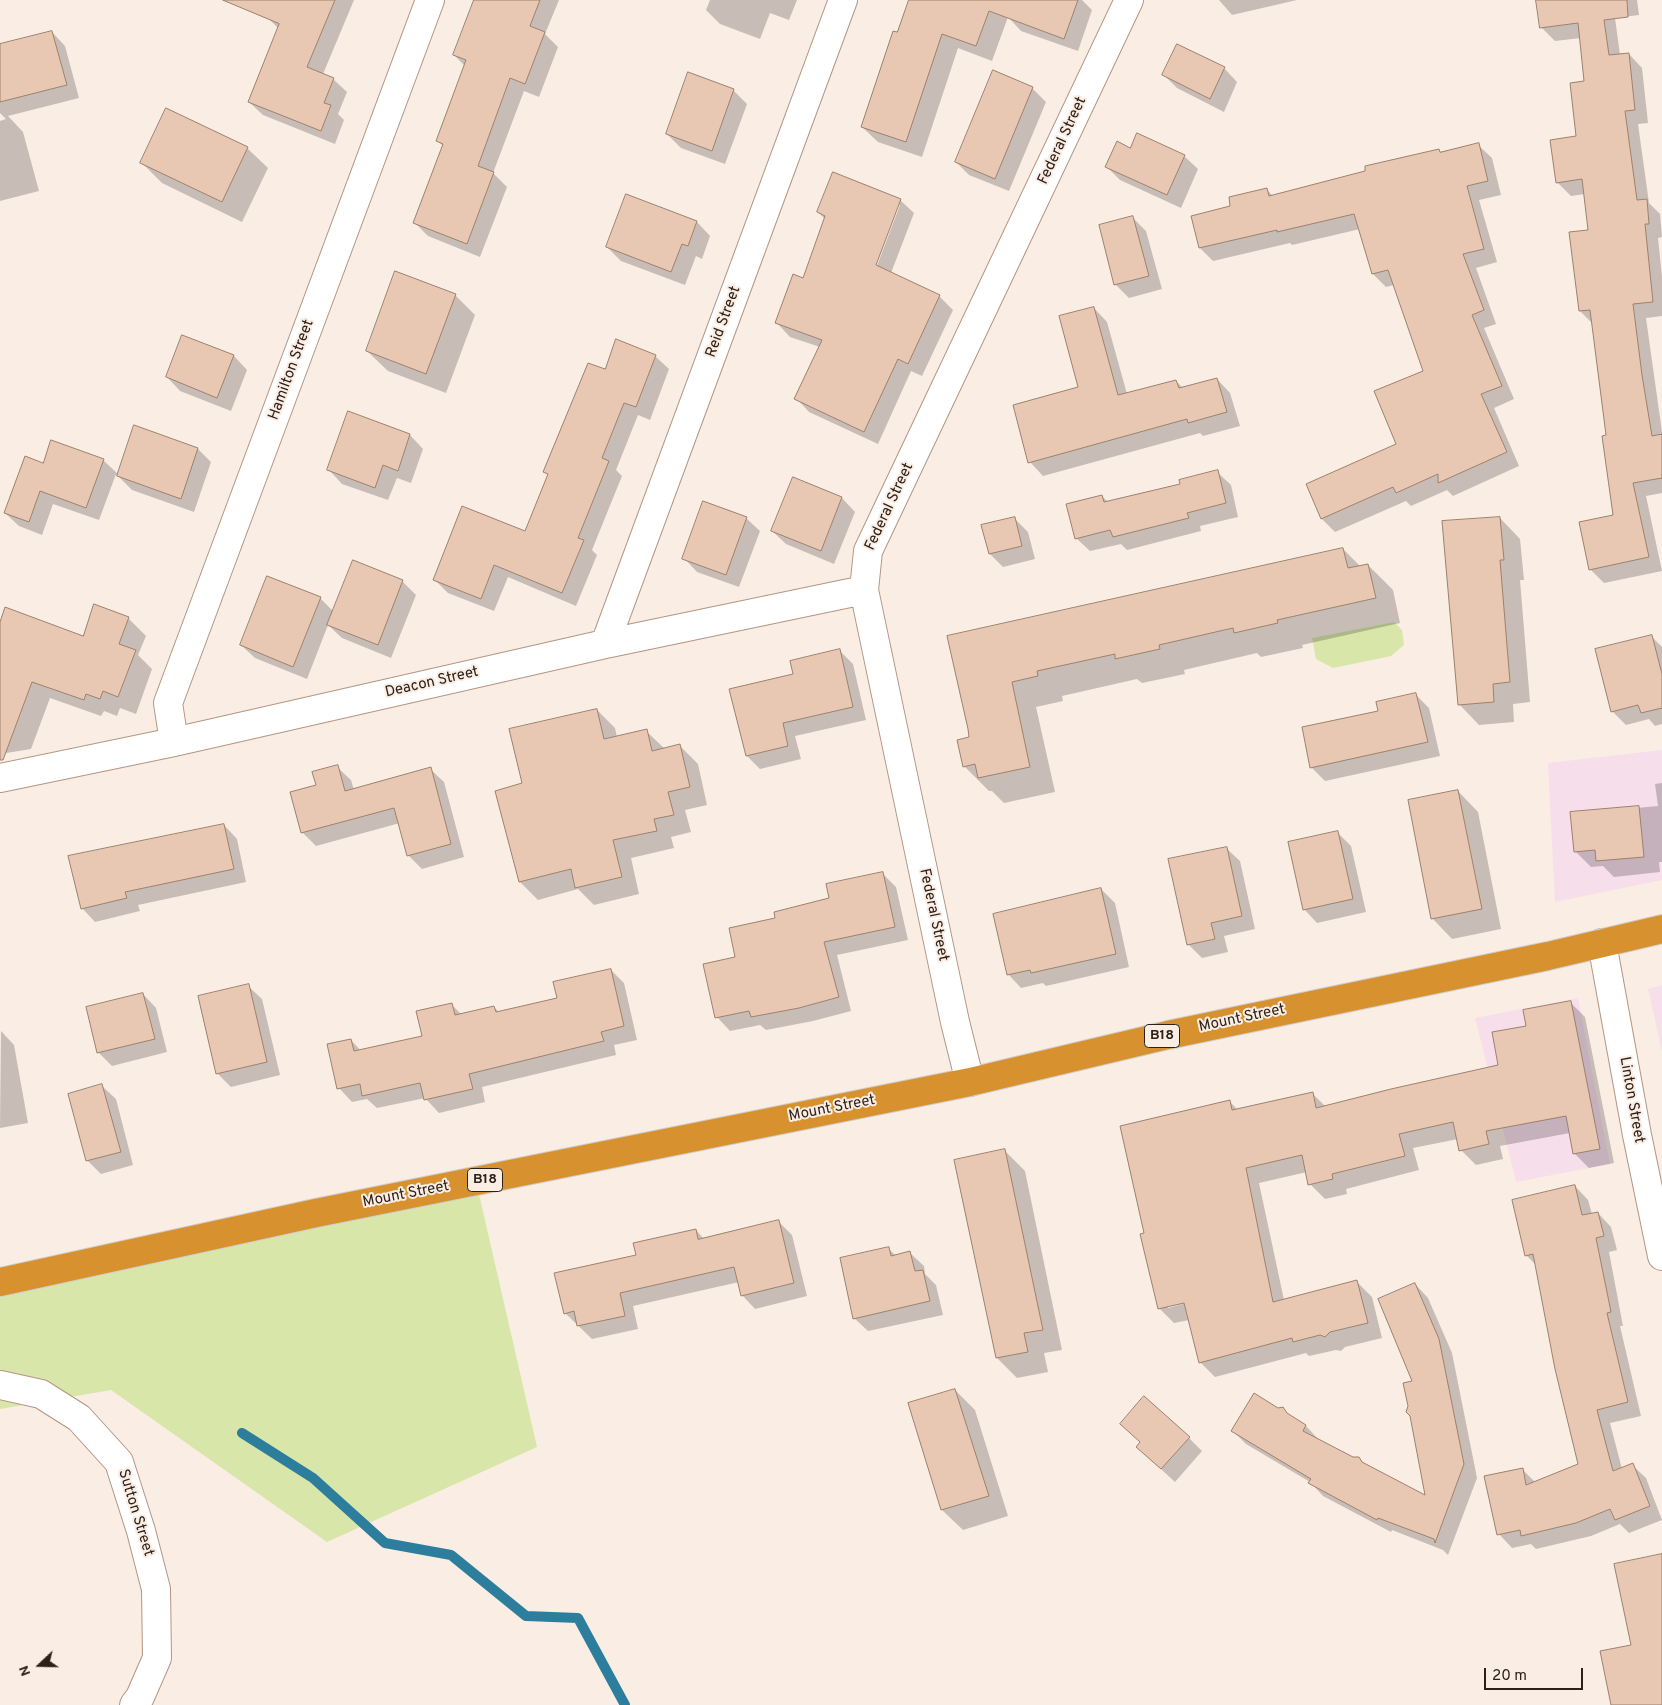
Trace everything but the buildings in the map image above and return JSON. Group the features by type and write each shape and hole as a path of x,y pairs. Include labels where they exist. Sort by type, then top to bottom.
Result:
{"highway":[{"name":"Mount Street","path":"0,1282 316,1213 970,1082 1168,1035 1548,956 1662,929"}],"street":[{"name":"Hamilton Street","path":"174,742 168,703 430,0"},
{"name":"Reid Street","path":"605,644 843,0"},
{"name":"Federal Street","path":"970,1082 955,1022 864,590 868,551 1129,0"},
{"name":"Deacon Street","path":"0,778 174,742 605,644 864,590"},
{"name":"Linton Street","path":"1602,943 1637,1135 1662,1256"},
{"name":"Sutton Street","path":"0,1384 41,1394 79,1418 119,1462 141,1531 156,1589 158,1658 140,1698 134,1705"}],"shaded area":[{"path":"1662,750 1662,880 1555,902 1548,763"},
{"path":"1662,985 1662,1051 1648,989"},
{"path":"1578,998 1610,1164 1516,1182 1475,1018"}],"green space":[{"path":"1394,622 1402,630 1404,645 1391,656 1333,668 1316,659 1312,638"},
{"path":"476,1181 537,1447 327,1542 111,1390 0,1409 0,1282"}],"waterway":[{"path":"242,1433 313,1478 385,1543 451,1555 526,1616 578,1618 625,1705"}]}
